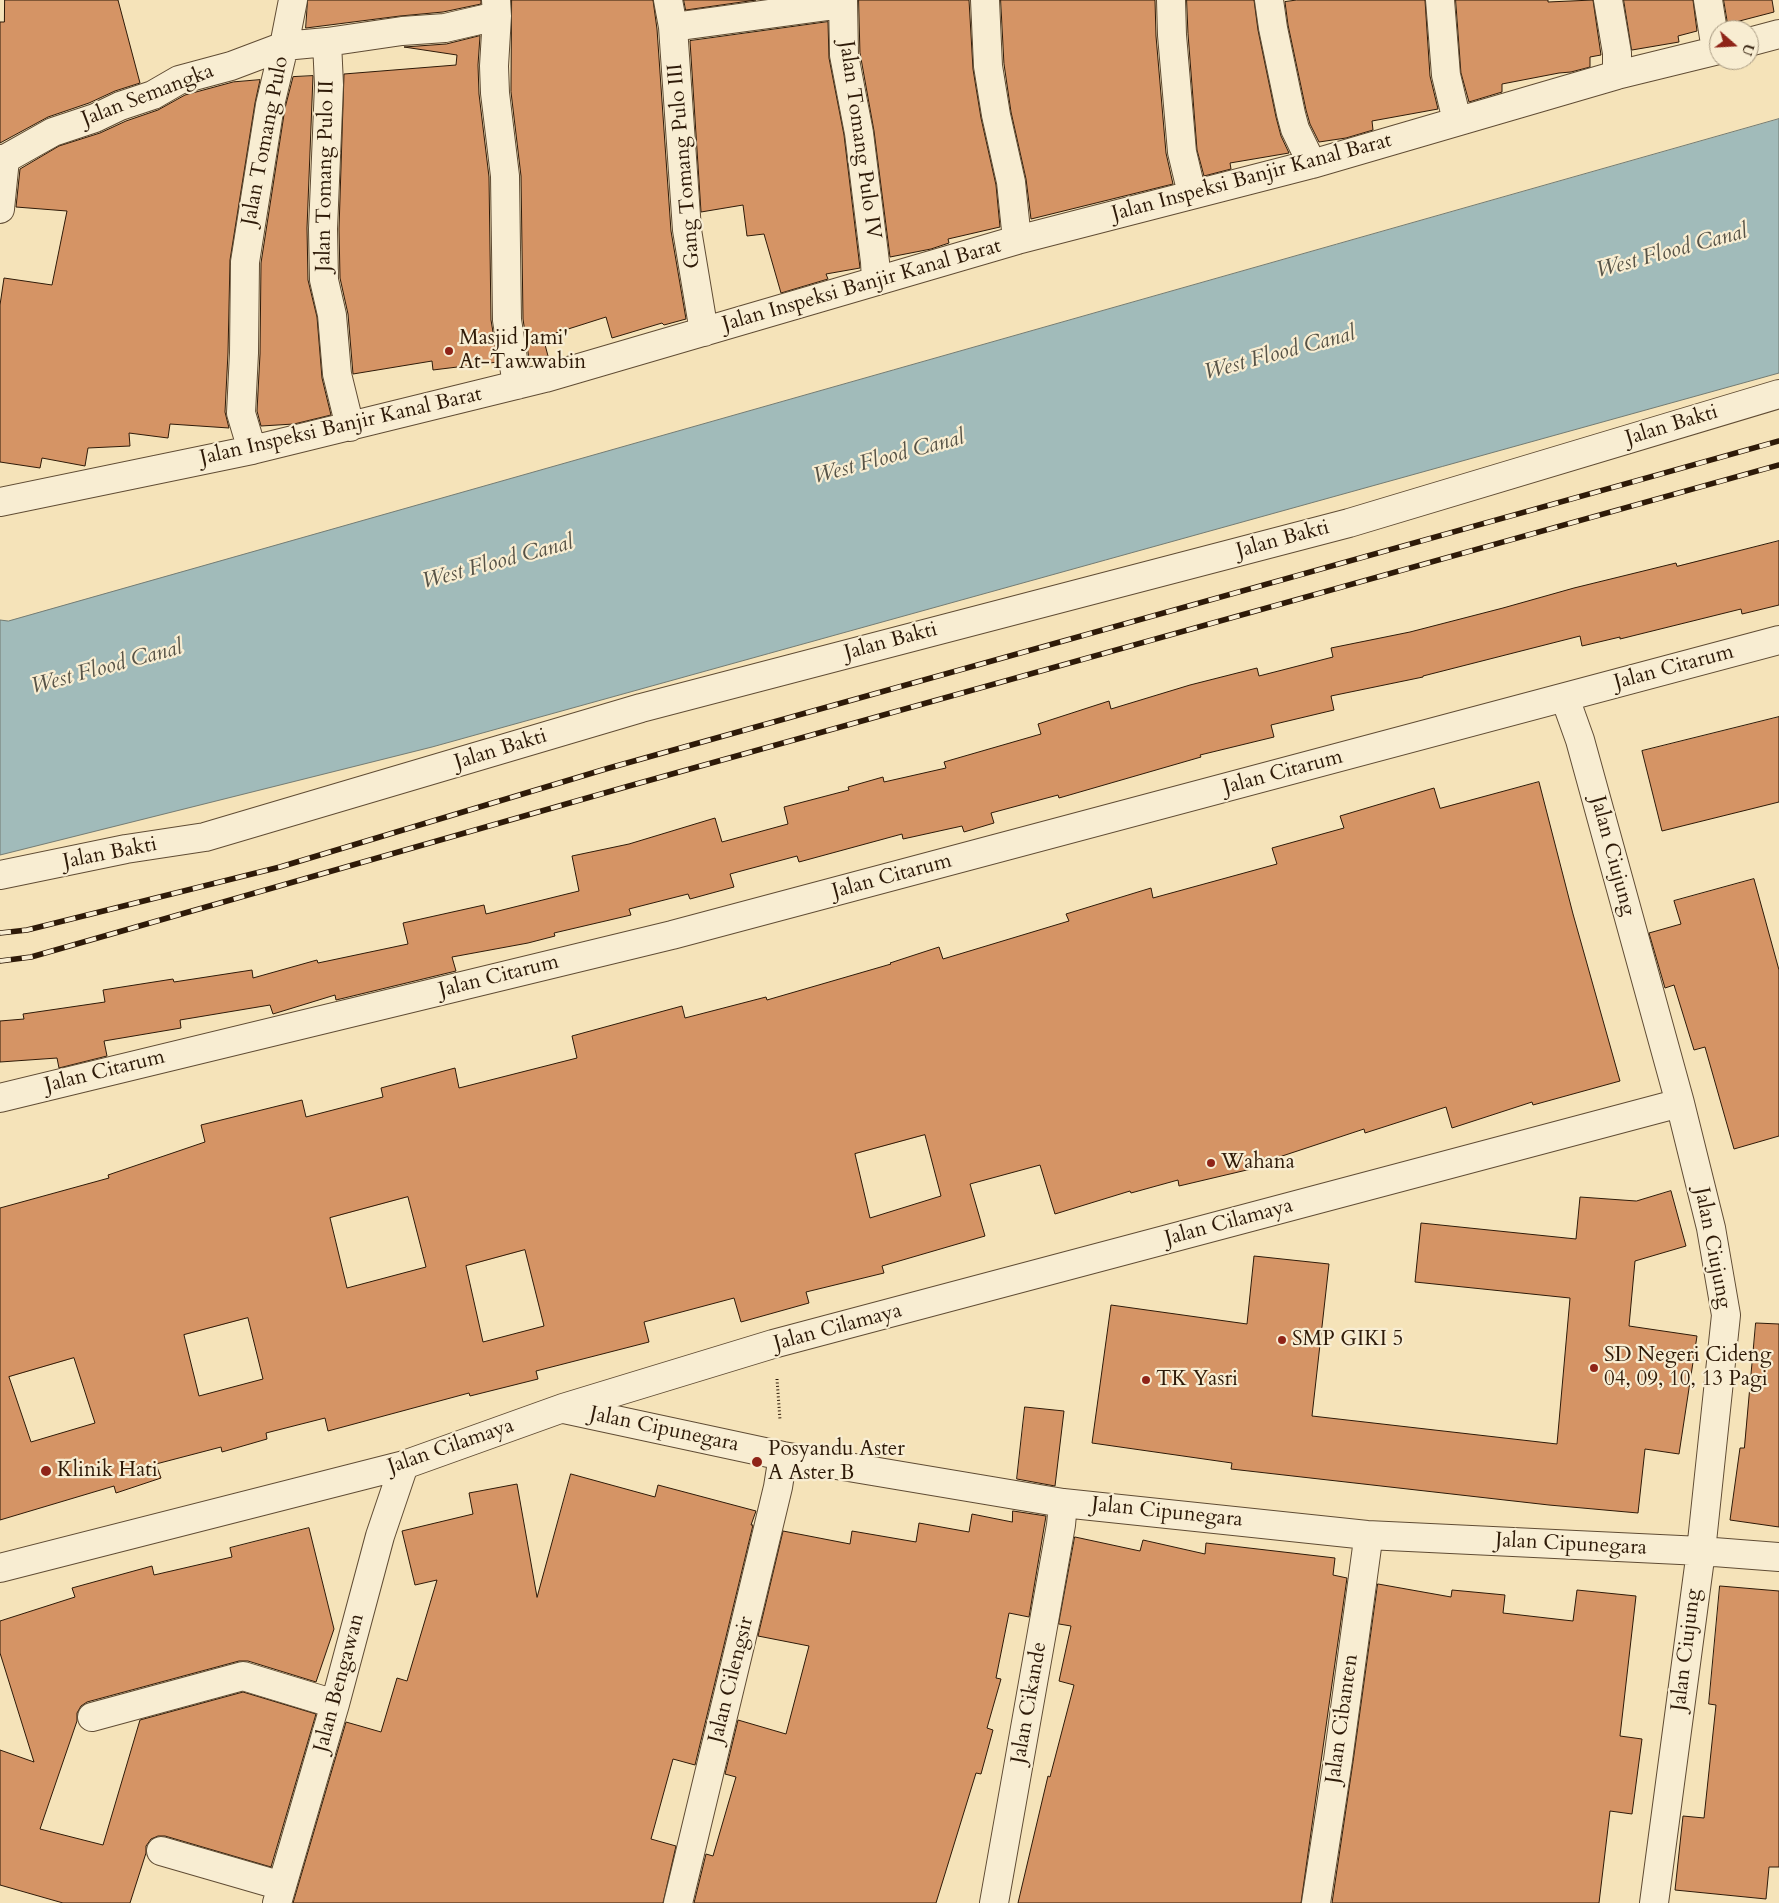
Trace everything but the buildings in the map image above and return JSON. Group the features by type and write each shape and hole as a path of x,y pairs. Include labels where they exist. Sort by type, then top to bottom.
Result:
{"street":[{"path":"284,46 293,0"},
{"name":"Gang Tomang Pulo III","path":"668,0 672,27 687,230 704,332"},
{"path":"985,0 988,66 996,115 1011,182 1018,240"},
{"path":"1172,0 1172,35 1182,152 1192,194"},
{"path":"1269,0 1291,114 1295,129 1312,164"},
{"path":"1440,0 1446,75 1457,121"},
{"path":"1608,0 1617,53 1617,76"},
{"path":"1708,0 1712,20"},
{"path":"672,27 843,2"},
{"name":"Jalan Tomang Pulo IV","path":"843,2 844,55 859,133 876,280"},
{"name":"Jalan Tomang Pulo","path":"252,450 241,413 245,262 270,104 284,46 402,31 445,28 496,8 494,66 495,93 505,176 507,320 517,385"},
{"path":"1759,39 1779,34"},
{"name":"Jalan Tomang Pulo II","path":"327,42 329,84 322,229 324,280 332,315 337,374 350,427"},
{"name":"Jalan Semangka","path":"3,159 53,132 153,95 179,80 230,66 284,46"},
{"name":"Jalan Inspeksi Banjir Kanal Barat","path":"0,502 252,450 517,385 1018,240 1312,164 1457,121 1709,52"},
{"path":"0,209 3,159"},
{"name":"Jalan Bakti","path":"0,875 126,849 205,837 641,708 1349,523 1779,394"},
{"name":"Jalan Citarum","path":"0,1098 672,935 1779,640"},
{"name":"Jalan Ciujung","path":"1566,698 1580,740 1680,1102 1712,1228 1726,1315 1701,1551 1654,1903"},
{"name":"Jalan Cilamaya","path":"0,1568 404,1464 563,1408 773,1344 1680,1102"},
{"name":"Jalan Cipunegara","path":"563,1408 783,1456 1063,1502 1367,1535 1701,1551 1779,1558"},
{"name":"Jalan Cilengsir","path":"678,1903 778,1488 783,1456"},
{"name":"Jalan Bengawan","path":"279,1894 335,1704 380,1536 404,1464"},
{"name":"Jalan Cikande","path":"994,1903 1061,1525 1063,1502"},
{"name":"Jalan Cibanten","path":"1316,1903 1340,1750 1367,1535"},
{"path":"92,1717 243,1676 335,1704"},
{"path":"161,1851 279,1894"}],"path":[{"path":"773,1344 783,1456"}],"water":[{"name":"West Flood Canal","path":"1779,119 1779,373 432,747 0,855 0,620 8,621"}],"railway":[{"path":"0,933 27,930 280,867 609,768 1779,441"},
{"path":"0,961 31,957 629,786 1779,465"}],"place":[{"name":"Masjid Jami' At-Tawwabin","path":"449,351"},
{"name":"Wahana","path":"1211,1163"},
{"name":"SMP GIKI 5","path":"1282,1340"},
{"name":"SD Negeri Cideng 04, 09, 10, 13 Pagi","path":"1594,1368"},
{"name":"TK Yasri","path":"1146,1380"},
{"name":"Posyandu Aster A Aster B","path":"757,1462"},
{"name":"Klinik Hati","path":"46,1471"}]}
